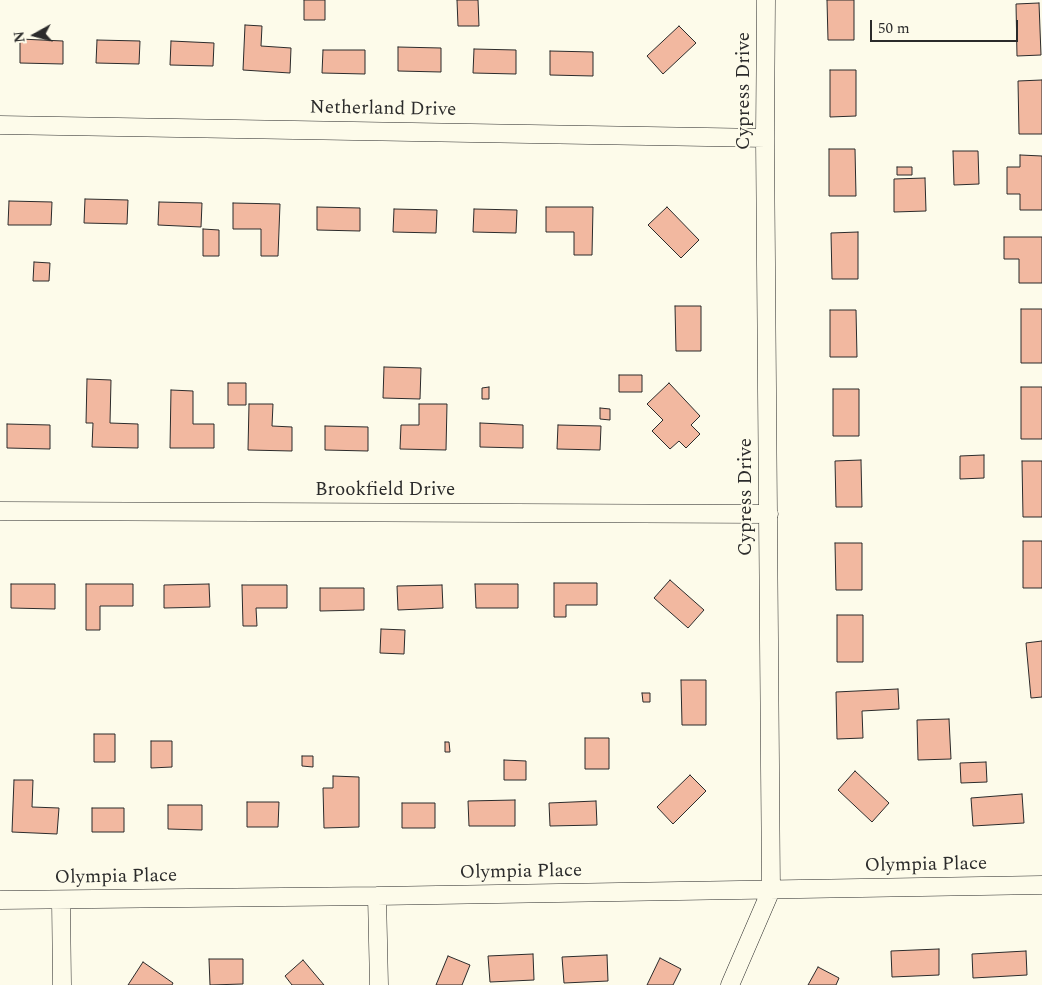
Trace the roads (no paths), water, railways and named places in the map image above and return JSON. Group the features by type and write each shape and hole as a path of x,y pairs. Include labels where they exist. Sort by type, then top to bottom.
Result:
{"street":[{"name":"Cypress Drive","path":"730,985 771,890 765,138 766,0"},
{"name":"Netherland Drive","path":"0,124 765,138"},
{"name":"Brookfield Drive","path":"0,511 769,514"},
{"name":"Olympia Place","path":"0,900 1042,885"},
{"path":"378,896 379,985"},
{"path":"61,900 62,985"}]}
